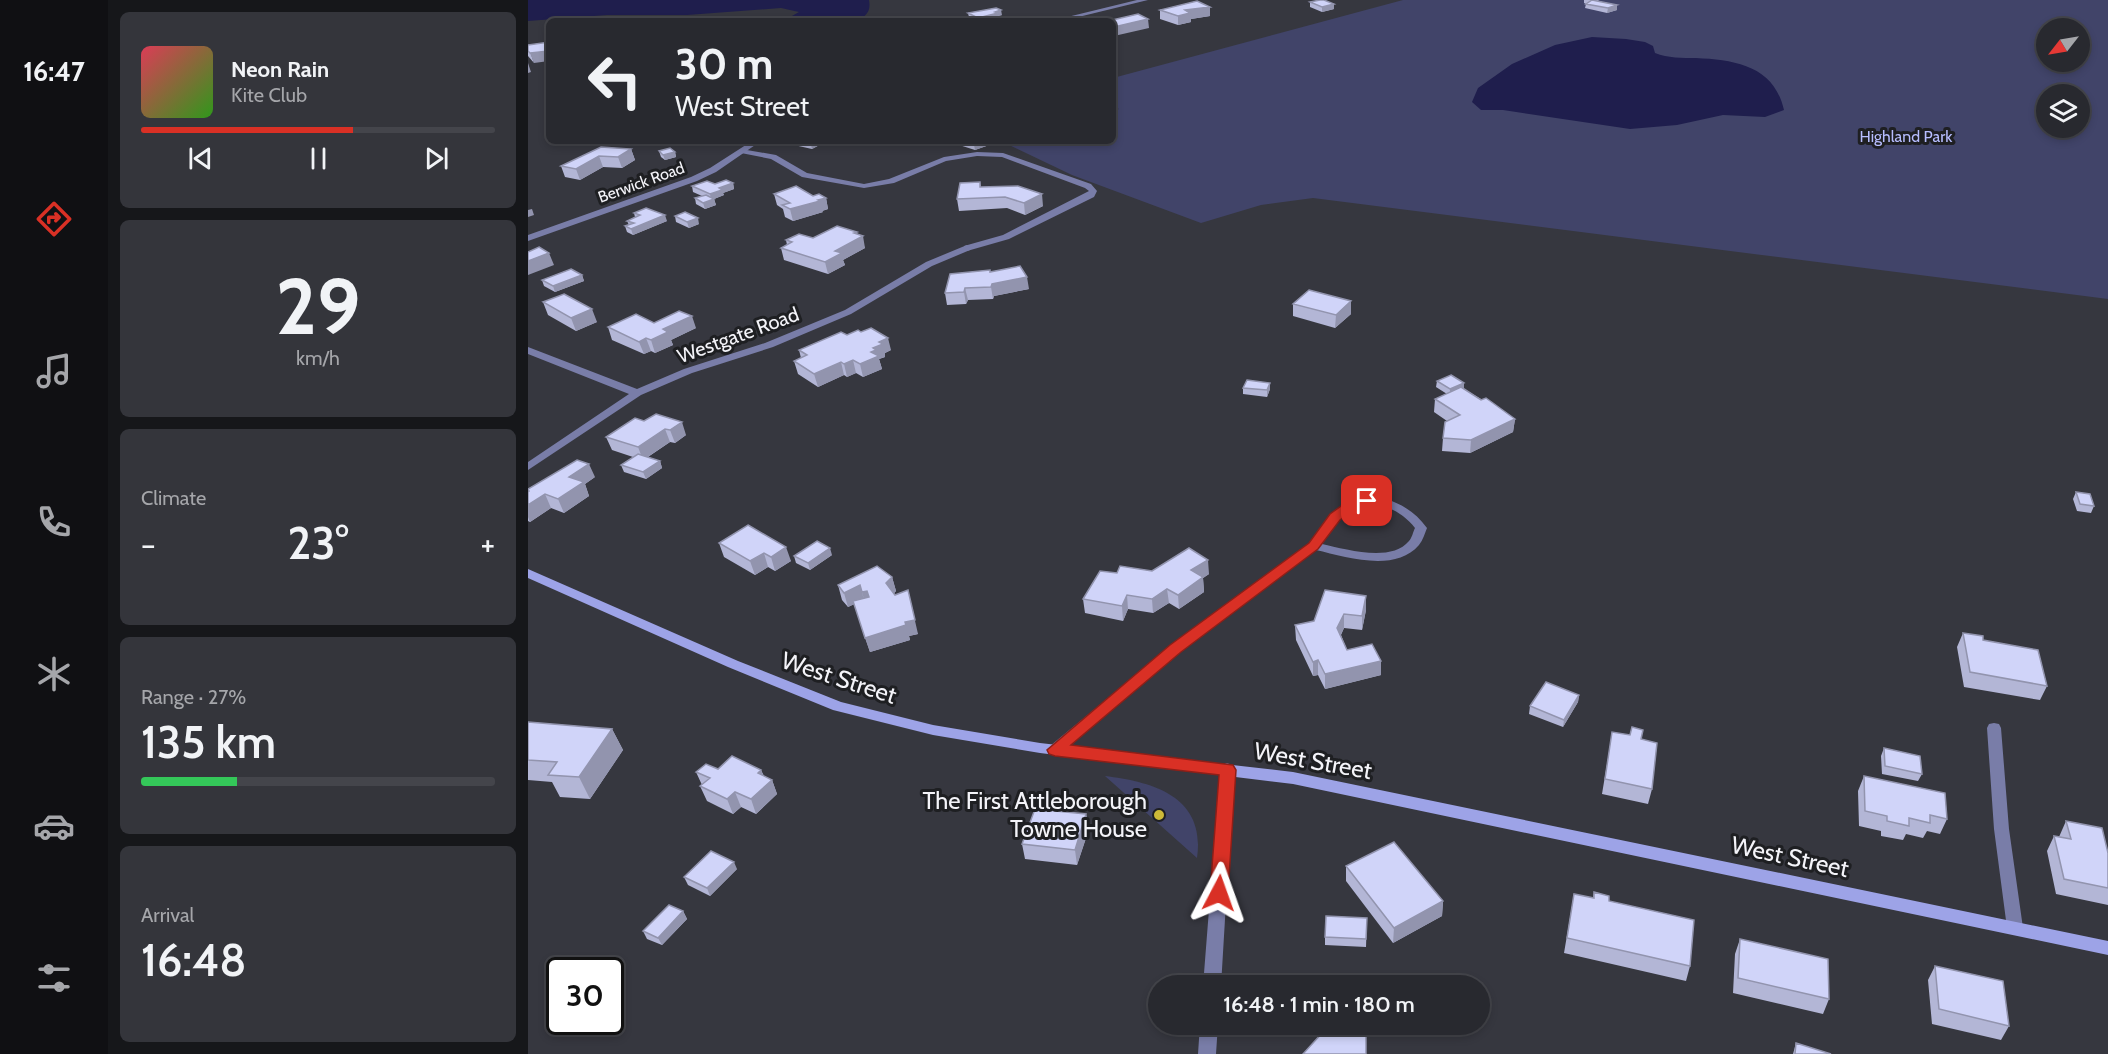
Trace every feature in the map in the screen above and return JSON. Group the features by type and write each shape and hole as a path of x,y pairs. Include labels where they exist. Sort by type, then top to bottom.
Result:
{"main road":[{"name":"West Street","path":"528,573 733,664 838,706 933,730 1055,750 1305,780 2108,948"}],"street":[{"path":"1067,18 1145,0"},
{"name":"Berwick Road","path":"528,238 694,178 713,170 754,144"},
{"name":"Westgate Road","path":"528,467 637,393 688,371 768,345 848,312 929,264 968,248 1006,237 1091,195 1093,191 1088,186 1003,155 977,154 944,159 891,181 864,186 805,174 773,157 744,151"},
{"path":"528,350 637,393"},
{"path":"1055,750 1176,649 1314,546 1335,517 1352,504 1367,501 1395,505 1414,519 1421,528 1419,539 1412,547 1400,554 1382,557 1314,546"},
{"path":"1994,728 1995,776 2003,853 2015,928"},
{"path":"1213,975 1227,770"},
{"path":"1207,1054 1208,1035"}],"green space":[{"name":"Highland Park","path":"1403,0 2108,0 2108,299 1313,198 1261,205 1201,223 1072,175 1007,144 1116,144 1116,110 1119,109 1116,108 1116,77"},
{"path":"1105,776 1158,788 1173,796 1185,807 1193,820 1198,837 1197,858"}],"shaded area":[{"path":"528,0 869,0 867,13 861,18 788,18 799,12 781,8 687,15 607,15 528,21"},
{"path":"1592,37 1645,42 1653,46 1655,53 1665,56 1711,59 1751,68 1772,84 1784,110 1765,117 1723,115 1677,125 1630,129 1503,110 1481,110 1472,102 1478,88 1512,64 1555,45"}],"building":[{"path":"1320,0 1334,4 1322,7 1310,2"},
{"path":"1592,0 1617,5 1608,8 1586,4"},
{"path":"1197,1 1210,7 1185,10 1190,13 1178,16 1160,10"},
{"path":"996,8 1001,10 995,12 998,13 978,18 968,13"},
{"path":"1138,14 1148,19 1116,27 1116,19"},
{"path":"546,42 546,51 530,53 528,45"},
{"path":"601,147 631,149 618,157 599,156 576,169 561,166"},
{"path":"670,148 675,152 663,155 659,151"},
{"path":"726,180 733,183 710,194 692,186 707,181 715,184"},
{"path":"980,182 980,187 1018,186 1042,194 1024,203 1005,197 957,199 960,183"},
{"path":"796,186 813,196 819,194 826,198 790,209 782,205 790,203 774,194"},
{"path":"706,195 714,199 703,203 695,198"},
{"path":"646,208 665,215 631,229 625,226 634,223 627,221 640,215 634,213"},
{"path":"685,212 698,218 687,222 675,216"},
{"path":"837,226 863,236 835,251 842,253 825,262 781,248 792,242 786,240 799,234 813,238"},
{"path":"539,247 549,253 528,261 528,252"},
{"path":"1020,266 1027,277 992,284 991,287 965,288 964,292 945,293 950,274 990,270 990,272"},
{"path":"571,269 582,275 553,286 542,280"},
{"path":"1309,290 1351,301 1336,315 1293,304"},
{"path":"564,294 592,309 571,318 543,302"},
{"path":"679,311 692,316 663,329 668,332 651,340 646,338 639,342 608,327 636,314 654,323"},
{"path":"871,328 888,338 879,342 883,344 873,348 876,350 871,352 879,356 860,364 853,360 844,364 841,362 814,374 794,361 807,355 799,350 841,332 847,335"},
{"path":"1451,375 1464,383 1450,389 1437,381"},
{"path":"1247,380 1270,383 1267,390 1243,388"},
{"path":"1461,387 1481,400 1486,398 1515,419 1471,440 1443,438 1445,422 1460,415 1435,399"},
{"path":"656,414 682,422 670,430 665,429 638,447 606,437 635,418 644,421"},
{"path":"638,454 660,461 643,472 621,465"},
{"path":"577,460 589,464 569,477 584,482 558,499 545,494 528,505 528,489"},
{"path":"2076,492 2090,494 2094,506 2080,504"},
{"path":"748,525 786,547 771,557 764,553 750,561 719,543"},
{"path":"817,541 830,548 808,563 794,556"},
{"path":"1189,548 1208,560 1191,570 1203,577 1178,595 1167,589 1152,599 1127,595 1122,606 1083,599 1100,571 1117,573 1120,566 1152,571"},
{"path":"877,566 892,577 886,583 895,595 908,590 915,620 865,638 853,601 869,597 867,591 862,592 860,585 844,593 838,585"},
{"path":"1325,590 1366,596 1362,616 1344,614 1337,628 1347,650 1372,644 1381,661 1325,674 1318,660 1313,662 1295,625 1314,621"},
{"path":"1963,633 1983,636 1983,640 2038,650 2047,686 1970,672"},
{"path":"1546,682 1579,695 1564,720 1530,706"},
{"path":"528,722 612,729 579,777 548,775 557,762 528,760"},
{"path":"1632,727 1643,730 1641,739 1657,743 1652,789 1605,779 1612,732 1630,735"},
{"path":"1884,748 1920,756 1922,774 1885,766"},
{"path":"732,756 761,770 758,773 772,780 751,799 735,792 727,799 700,786 710,778 696,772 706,764 718,769"},
{"path":"1864,776 1945,793 1947,819 1930,815 1930,823 1909,818 1909,826 1887,821 1887,816 1865,811"},
{"path":"1035,809 1086,814 1075,850 1022,844"},
{"path":"2066,821 2102,828 2108,853 2108,888 2064,879 2054,836 2071,839"},
{"path":"1394,842 1443,901 1394,928 1346,866"},
{"path":"711,851 734,862 707,888 684,877"},
{"path":"1594,892 1609,896 1609,901 1694,920 1690,966 1567,938 1574,894 1594,898"},
{"path":"669,905 683,911 658,938 643,931"},
{"path":"1326,916 1367,918 1366,939 1325,937"},
{"path":"1740,939 1828,959 1829,999 1738,978"},
{"path":"1935,966 2003,981 2009,1026 1939,1009"},
{"path":"1320,1035 1366,1035 1366,1054 1303,1054"},
{"path":"1796,1043 1831,1054 1795,1054"}],"place":[{"name":"The First Attleborough Towne House","path":"1159,815"}],"route":[{"path":"1219,893 1227,770 1055,750 1176,649 1314,546 1335,517 1352,504 1367,501"}]}
